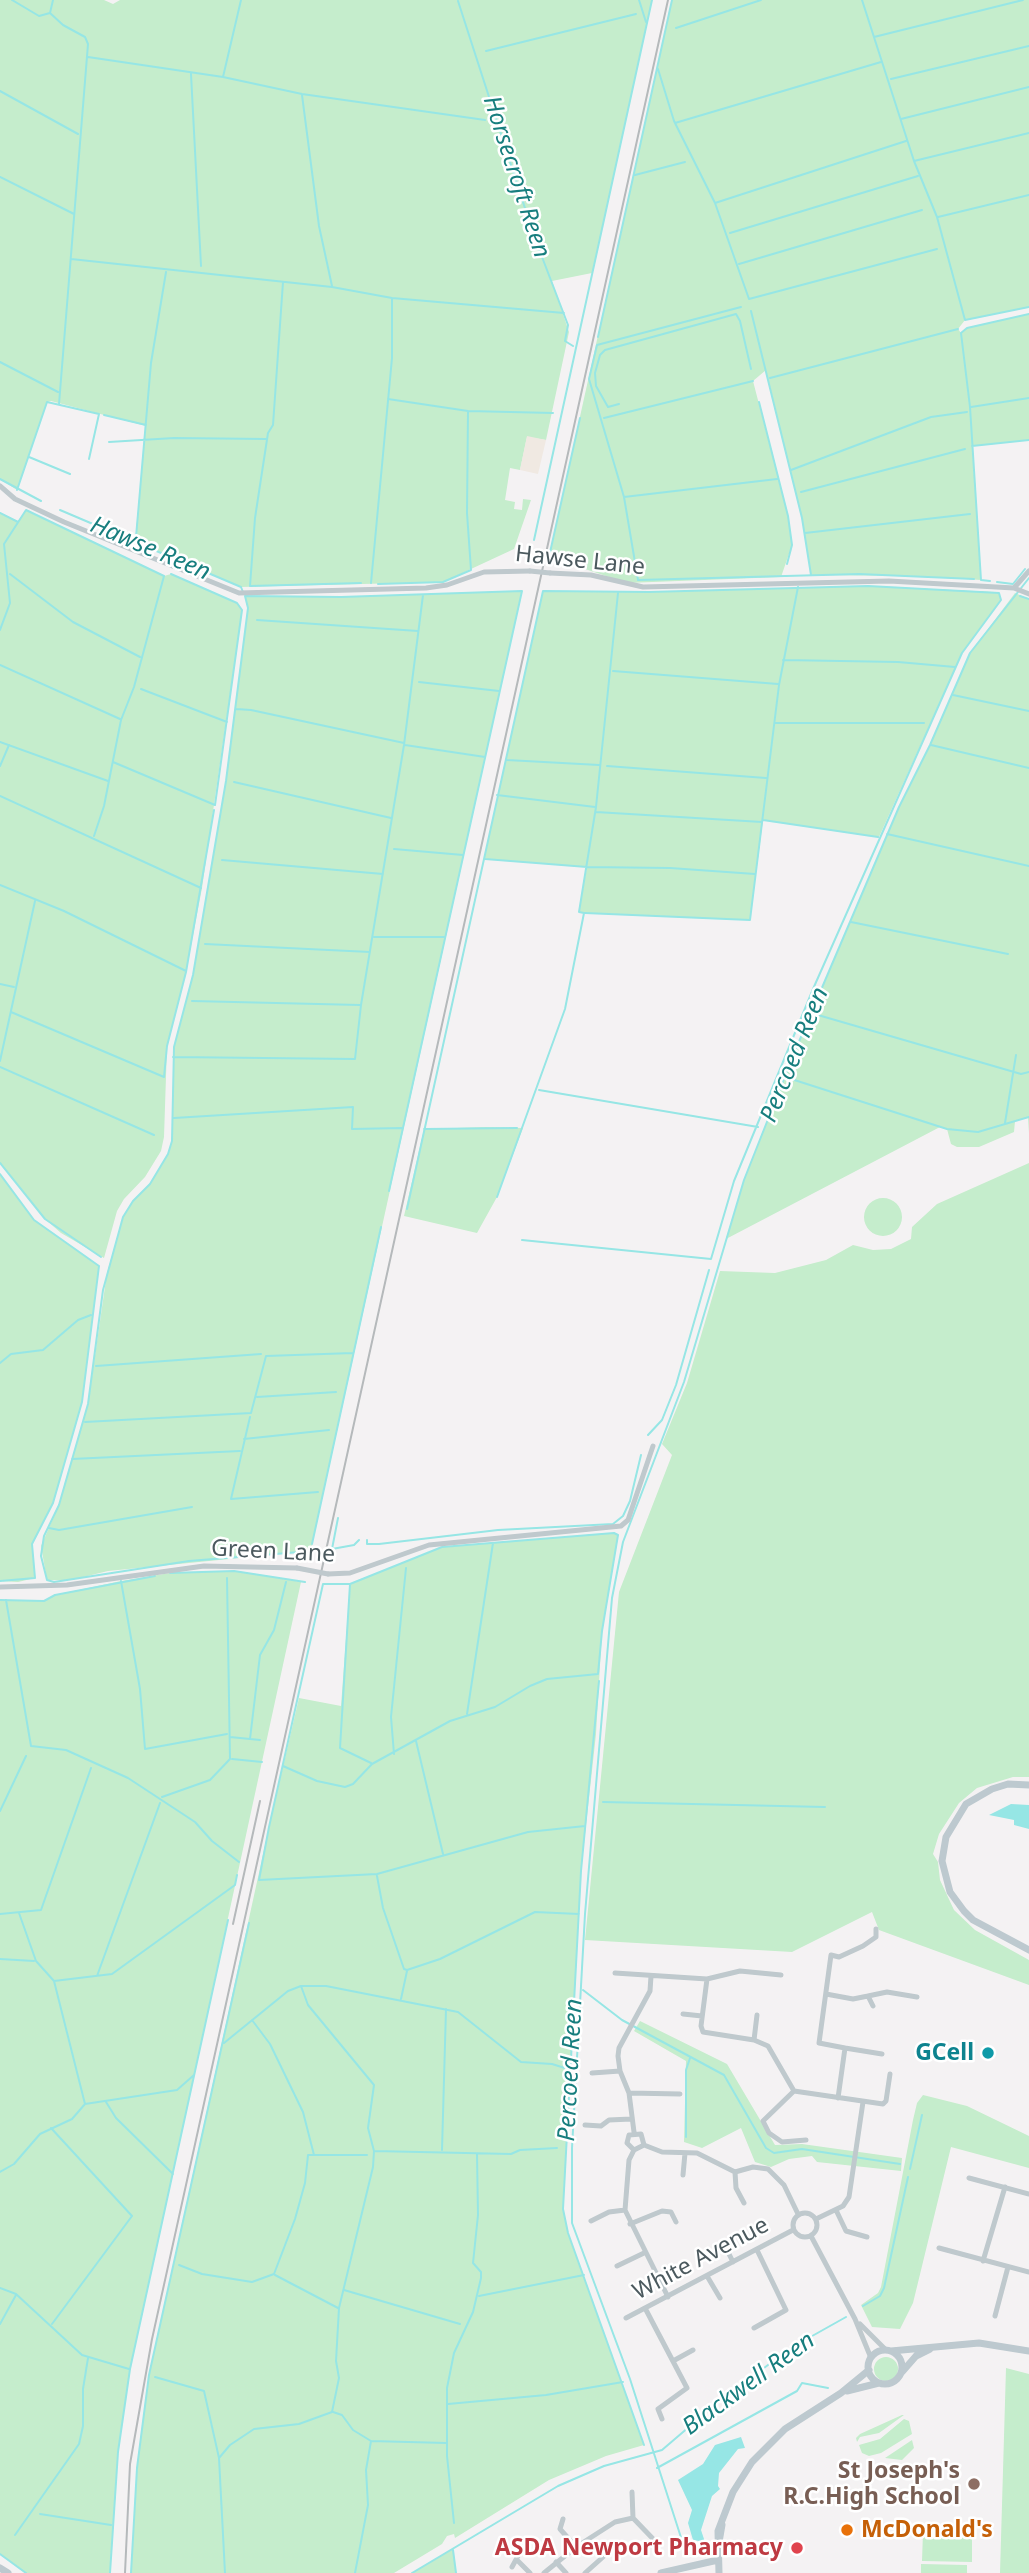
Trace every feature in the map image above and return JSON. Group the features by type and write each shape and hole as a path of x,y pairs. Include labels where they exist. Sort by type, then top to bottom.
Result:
{"street":[{"name":"Hawse Lane","path":"0,486 15,499 64,522 170,567 243,593 426,588 447,585 484,572 530,571 591,575 643,587 889,581 1017,589 1029,594"},
{"path":"1017,589 1029,571"},
{"name":"Green Lane","path":"0,1587 67,1585 204,1566 297,1568 350,1573 429,1545 615,1528 624,1524 653,1446"},
{"path":"1029,1785 1008,1784 992,1789 966,1804 958,1813 946,1837 942,1861 950,1892 964,1912 972,1920 1029,1950"},
{"path":"876,1929 876,1937 863,1946 839,1956 831,1955 819,2043 882,2054"},
{"path":"615,1973 707,1979 740,1971 781,1975"},
{"path":"634,2150 628,2143 634,2132 629,2093 620,2071 619,2048 650,1991 651,1976"},
{"path":"707,1979 702,2016 703,2032 754,2040 768,2046 794,2091"},
{"path":"826,1994 853,1998 887,1992 917,1997"},
{"path":"867,1996 873,2006"},
{"path":"683,2014 702,2016"},
{"path":"754,2040 757,2015"},
{"path":"838,2098 845,2048"},
{"path":"592,2073 620,2071"},
{"path":"794,2091 883,2104 886,2101 890,2074"},
{"path":"794,2091 763,2122 769,2133 782,2142 806,2140"},
{"path":"629,2093 680,2094"},
{"path":"816,2220 836,2210 849,2197 863,2102"},
{"path":"586,2125 601,2126 609,2120 631,2119"},
{"path":"634,2132 643,2136 644,2146"},
{"path":"667,2297 625,2210 629,2160 634,2150 644,2146 662,2152 706,2155 735,2172 753,2167 768,2169 784,2185 798,2214"},
{"path":"683,2175 685,2153"},
{"path":"735,2172 736,2188 744,2203"},
{"path":"969,2178 1029,2194"},
{"path":"984,2261 1005,2187"},
{"path":"591,2221 609,2212 625,2210"},
{"path":"836,2210 846,2231 867,2237"},
{"path":"630,2224 662,2211 671,2211 676,2222"},
{"path":"809,2213 816,2220 817,2227 811,2236 798,2236 793,2230 793,2220 798,2214 809,2213"},
{"name":"White Avenue","path":"626,2318 793,2230"},
{"path":"719,2573 718,2547 722,2524 739,2481 765,2445 785,2428 841,2393 869,2370 872,2358 855,2319 811,2236"},
{"path":"723,2242 733,2262"},
{"path":"939,2248 1029,2272"},
{"path":"754,2328 786,2310 757,2250"},
{"path":"618,2266 644,2253"},
{"path":"995,2316 1008,2267"},
{"path":"707,2276 720,2298"},
{"path":"645,2308 687,2388 658,2409 662,2419"},
{"path":"855,2319 899,2358 901,2373"},
{"path":"872,2358 888,2351 990,2343 1029,2351"},
{"path":"841,2393 892,2382 916,2356 937,2346"},
{"path":"673,2361 693,2350"},
{"path":"869,2370 880,2383"},
{"path":"632,2492 635,2502 633,2518"},
{"path":"633,2518 657,2543"},
{"path":"544,2573 576,2547 615,2522 633,2518"},
{"path":"564,2519 560,2529 576,2547"},
{"path":"585,2573 603,2557"},
{"path":"512,2567 518,2559 530,2573"},
{"path":"661,2573 718,2560"},
{"path":"556,2562 566,2573"},
{"path":"0,2568 8,2573"}],"green space":[{"path":"0,0 104,0 113,4 120,0 652,0 592,273 552,281 569,332 546,440 527,437 520,470 510,468 505,500 515,502 514,509 522,510 523,499 531,500 514,549 443,582 241,587 135,542 146,426 51,401 47,402 17,490 0,479"},
{"path":"672,0 1029,0 1029,307 965,320 958,329 961,333 967,328 1029,314 1029,440 972,446 981,580 918,576 811,575 802,518 766,370 753,381 788,516 792,545 781,577 627,583 549,557"},
{"path":"26,510 164,576 171,574 237,603 242,610 202,888 186,972 167,1046 164,1137 161,1151 145,1177 124,1199 117,1211 104,1258 61,1233 45,1219 0,1163 0,513 18,521"},
{"path":"868,586 995,592 999,593 1001,600 962,653 879,837 763,820 750,920 579,912 587,867 484,859 543,591 649,592"},
{"path":"522,591 309,1558 300,1552 108,1571 71,1580 47,1580 41,1546 59,1505 88,1404 107,1273 123,1217 133,1201 150,1184 168,1154 172,1141 174,1047 193,975 226,781 248,608 245,596 341,597"},
{"path":"1015,593 1029,599 1029,1133 1028,1117 1015,1121 1014,1132 979,1147 957,1147 951,1144 947,1129 940,1127 726,1239 744,1180 795,1051 899,807 930,745 970,653"},
{"path":"523,1128 497,1197 477,1233 404,1216 424,1129"},
{"path":"1029,1163 1029,1777 1013,1777 977,1788 959,1803 939,1834 933,1854 938,1862 940,1880 954,1910 975,1930 1029,1960 1029,1985 879,1930 872,1912 792,1952 585,1940 619,1592 672,1455 662,1444 687,1383 720,1271 775,1273 826,1260 853,1245 873,1250 891,1249 911,1239 912,1227 937,1204"},
{"path":"0,1174 34,1220 99,1266 82,1402 53,1503 32,1544 35,1578 18,1582 0,1581"},
{"path":"883,1198 897,1203 902,1217 897,1231 883,1236 869,1231 864,1217 869,1203"},
{"path":"614,1533 618,1535 602,1631 596,1734 581,1871 563,2209 568,2233 644,2445 606,2456 549,2480 455,2538 454,2534 447,2536 442,2544 394,2573 131,2573 137,2468 149,2375 269,1827 299,1698 341,1706 350,1584 442,1547"},
{"path":"234,1571 301,1582 130,2369 118,2452 110,2573 26,2573 0,2554 0,1600 44,1601 55,1595 170,1573"},
{"path":"640,2021 727,2064 775,2145 802,2144 902,2158 901,2171 817,2162 812,2156 789,2159 771,2167 755,2162 741,2128 702,2148 684,2142 686,2061 634,2031"},
{"path":"923,2095 967,2106 1029,2136 1029,2168 951,2147 913,2303 900,2329 872,2327 861,2305 878,2293 881,2287 913,2120 917,2103"},
{"path":"881,2357 891,2357 898,2364 898,2374 891,2381 881,2381 874,2374 874,2364"},
{"path":"1006,2368 1029,2374 1029,2573 1000,2573"},
{"path":"902,2415 879,2433 860,2437 857,2442 856,2438 860,2434"},
{"path":"904,2419 909,2421 912,2434 881,2453 869,2456 862,2453 859,2445 880,2439"},
{"path":"912,2440 914,2448 902,2460 885,2458"},
{"path":"923,2532 972,2532 972,2562 922,2561"},
{"path":"453,2549 456,2573 412,2573"},
{"path":"921,2564 967,2565 967,2573 921,2573"}],"sand":[{"path":"527,436 546,440 538,474 520,470"}],"water":[{"path":"1011,1804 1029,1805 1029,1829 1014,1825 1014,1820 989,1815"},
{"path":"741,2437 745,2448 738,2449 719,2473 720,2489 712,2496 701,2530 705,2542 693,2540 688,2523 692,2510 678,2480 703,2464 715,2445"}],"waterway":[{"path":"12,0 39,16 50,13 63,25 85,37 88,44 59,404"},
{"path":"50,13 53,0"},
{"path":"223,77 241,0"},
{"path":"639,0 646,22"},
{"path":"534,540 652,0"},
{"path":"598,337 672,0"},
{"path":"676,28 761,0"},
{"path":"862,0 914,161 937,217 965,320 1029,307"},
{"path":"874,37 1023,0"},
{"name":"Horsecroft Reen","path":"458,1 534,236 568,325 565,341 573,346"},
{"path":"486,51 636,14"},
{"path":"891,79 1029,46"},
{"path":"88,57 223,77 302,94 485,120"},
{"path":"675,123 881,62"},
{"path":"658,69 674,121 715,203 749,299 937,249"},
{"path":"191,74 201,266"},
{"path":"901,119 1029,87"},
{"path":"0,91 78,134"},
{"path":"302,95 319,226 332,286"},
{"path":"914,161 1029,133"},
{"path":"715,203 906,141"},
{"path":"635,175 685,162"},
{"path":"730,233 918,176"},
{"path":"0,177 74,214"},
{"path":"938,217 1029,195"},
{"path":"739,264 922,210"},
{"path":"71,259 332,287 392,298 564,313"},
{"path":"136,537 151,363 166,272"},
{"path":"283,282 273,425 268,433 255,518 250,586 361,583"},
{"path":"371,583 392,358 392,299"},
{"path":"741,307 597,345 589,379 624,497 638,580 859,574 974,579"},
{"path":"751,311 802,518 811,575"},
{"path":"619,404 608,407 596,386 595,373 600,355 605,350 736,314 751,369"},
{"path":"990,581 981,580 970,407 961,333 967,328 1029,314"},
{"path":"770,378 958,329"},
{"path":"0,362 58,392"},
{"path":"604,418 753,381"},
{"path":"971,407 1029,398"},
{"path":"388,399 468,411 553,413"},
{"path":"17,490 47,402 99,414 89,459"},
{"path":"759,402 788,516 792,545 787,564"},
{"path":"378,584 443,582 471,570 467,513 468,411"},
{"path":"791,470 931,417 967,412"},
{"path":"104,415 146,425"},
{"path":"549,557 580,418"},
{"path":"109,442 174,438 266,439"},
{"path":"972,446 1029,440"},
{"path":"801,492 965,449"},
{"path":"29,457 70,474"},
{"name":"Hawse Reen","path":"0,479 41,501"},
{"path":"624,497 777,479"},
{"path":"0,630 10,603 4,544 26,510 164,576 134,687 121,720 104,806 94,836"},
{"name":"Hawse Reen","path":"60,510 241,587 243,592"},
{"path":"0,513 18,522"},
{"path":"805,533 970,514"},
{"path":"997,582 1013,584 1025,569"},
{"path":"10,574 73,622 140,657"},
{"path":"113,762 215,805 242,610 237,603 171,574"},
{"name":"Percoed Reen","path":"686,2553 630,2379 572,2223 572,2148 585,1914 612,1598 623,1542 684,1382 744,1180 795,1051 899,807 930,745 970,653 1029,578"},
{"path":"407,1209 543,591 649,592 868,586 999,593 1001,600 962,653 813,989 734,1181 711,1259 522,1240"},
{"path":"585,913 750,920 779,685 798,587"},
{"path":"309,1558 300,1552 189,1561 54,1582 47,1580 41,1556 44,1536 59,1505 88,1404 103,1290 123,1217 133,1201 150,1184 168,1154 172,1141 174,1047 193,975 226,781 248,608 245,596 341,597 522,591 389,1191"},
{"path":"497,1197 565,1009 584,913 579,912 596,807 618,593"},
{"path":"173,1057 355,1059 361,1005 404,745 423,595"},
{"path":"1020,596 1029,599"},
{"path":"257,620 418,631"},
{"path":"783,660 898,662 955,667"},
{"path":"0,665 120,719"},
{"path":"613,671 778,684"},
{"path":"419,682 499,691"},
{"path":"141,689 227,722"},
{"path":"953,695 1029,711"},
{"path":"236,709 404,743"},
{"path":"775,723 924,723"},
{"path":"0,742 108,781"},
{"path":"0,766 9,745"},
{"path":"405,745 485,757"},
{"path":"931,745 1029,768"},
{"path":"507,760 599,765"},
{"path":"607,766 766,778"},
{"path":"234,782 391,818"},
{"path":"497,795 595,807"},
{"path":"0,796 201,888"},
{"path":"11,1012 164,1077 167,1046 186,972 214,810"},
{"path":"596,812 762,822"},
{"path":"763,820 878,837"},
{"path":"887,834 1029,866"},
{"path":"394,849 463,855"},
{"path":"485,859 587,867 670,868 755,874"},
{"path":"222,860 383,874"},
{"path":"0,885 64,911 186,971"},
{"path":"0,1061 35,901"},
{"path":"851,922 1008,954"},
{"path":"374,937 444,937"},
{"path":"205,944 370,952"},
{"path":"0,984 14,987"},
{"path":"192,1001 360,1005"},
{"path":"811,1013 1021,1074 1029,1072"},
{"path":"1005,1123 1016,1055"},
{"path":"0,1067 154,1135"},
{"path":"785,1077 947,1129 978,1132 1029,1117"},
{"path":"539,1090 758,1127"},
{"path":"174,1118 353,1107 352,1129 402,1128"},
{"path":"424,1129 517,1128"},
{"path":"0,1163 45,1219 101,1257"},
{"path":"0,1174 34,1220 99,1266 82,1402 53,1503 32,1544 35,1578 0,1581"},
{"path":"312,1544 381,1227"},
{"path":"648,1435 662,1420 676,1385 709,1270"},
{"path":"0,1363 11,1354 43,1350 78,1320 91,1315"},
{"path":"85,1422 251,1413 266,1356 353,1353"},
{"path":"96,1366 261,1354"},
{"path":"257,1397 336,1392"},
{"path":"250,1417 231,1499 318,1492"},
{"path":"244,1439 329,1430"},
{"path":"72,1459 240,1451"},
{"path":"367,1540 367,1544 379,1544 498,1530 613,1524 623,1516 630,1501 641,1455"},
{"path":"49,1528 59,1530 192,1507"},
{"path":"338,1518 332,1549 354,1545 359,1540"},
{"path":"283,1766 317,1781 345,1787 353,1784 372,1764 450,1721 495,1707 547,1679 598,1674 602,1631 618,1535 614,1533 442,1547 350,1584 323,1584 269,1827 259,1880 377,1874 528,1832 585,1826"},
{"path":"467,1714 493,1543"},
{"path":"394,1754 391,1717 406,1568"},
{"path":"170,1573 234,1571 305,1582"},
{"path":"0,1600 44,1601 55,1595 155,1576"},
{"path":"162,1797 210,1780 230,1759 227,1578"},
{"path":"121,1581 140,1689 145,1749 227,1734"},
{"path":"250,1739 260,1655 274,1630 286,1582"},
{"path":"350,1584 340,1748 371,1763"},
{"path":"6,1600 31,1746 66,1750 128,1778 195,1822 212,1841 239,1862"},
{"name":"Percoed Reen","path":"599,1681 581,1871 563,2209 568,2233 644,2445"},
{"path":"230,1737 260,1740"},
{"path":"416,1741 443,1854"},
{"path":"0,1811 26,1756"},
{"path":"232,1759 262,1762"},
{"path":"0,1914 41,1910 91,1768"},
{"path":"603,1802 825,1807"},
{"path":"97,1976 160,1803"},
{"path":"54,1981 112,1974 235,1885 237,1875"},
{"path":"377,1876 383,1908 404,1969 407,1970 440,1959 535,1912 579,1914"},
{"path":"19,1913 36,1961 54,1981 85,2104"},
{"path":"110,2573 118,2452 130,2369 228,1920"},
{"path":"131,2573 137,2468 149,2375 249,1923"},
{"path":"0,1959 34,1961"},
{"path":"401,1999 407,1971"},
{"path":"224,2043 288,1991 301,1986 326,1986 458,2012 521,2062 552,2064 568,2069"},
{"path":"225,2573 219,2458 230,2445 254,2429 299,2424 332,2412 339,2378 336,2361 339,2308 373,2167 374,2151 368,2128 374,2085 308,2005 301,1986"},
{"path":"583,1990 622,2020 724,2075 766,2148 774,2153 802,2149 900,2164"},
{"path":"442,2150 446,2009"},
{"path":"252,2020 270,2044 303,2112 314,2155 367,2155"},
{"path":"686,2137 686,2070 690,2058"},
{"path":"0,2172 14,2164 40,2134 72,2119 85,2104 177,2090 194,2075"},
{"path":"106,2102 116,2118 173,2174"},
{"name":"Blackwell Reen","path":"910,2169 922,2115"},
{"path":"51,2128 132,2216 52,2324"},
{"path":"374,2151 511,2154 520,2150 557,2148"},
{"path":"454,2523 447,2456 447,2388 454,2353 473,2312 481,2278 481,2272 473,2263 478,2215 477,2154"},
{"path":"179,2265 202,2274 252,2282 274,2274 295,2219 305,2183 308,2155 314,2155"},
{"name":"Blackwell Reen","path":"863,2306 880,2296 884,2288 908,2177"},
{"path":"275,2275 338,2308"},
{"path":"479,2296 584,2275"},
{"path":"0,2288 16,2294 82,2355 129,2369"},
{"path":"344,2290 460,2324"},
{"path":"0,2324 16,2295"},
{"path":"412,2573 558,2486 604,2466 662,2450 710,2409 789,2349 846,2317"},
{"path":"15,2535 79,2444 83,2426 83,2389 88,2358"},
{"path":"155,2377 204,2391 219,2458"},
{"path":"448,2404 546,2395 623,2382"},
{"path":"657,2468 797,2391 802,2383 828,2388"},
{"path":"333,2412 342,2415 353,2430 371,2441 366,2470 368,2505 355,2573"},
{"path":"371,2441 446,2443"},
{"path":"40,2514 111,2525"},
{"path":"453,2550 456,2573"},
{"path":"0,2554 26,2573"}],"railway":[{"path":"125,2573 130,2464 152,2339 668,0"},
{"path":"233,1924 260,1801"}],"place":[{"name":"GCell","path":"988,2053"},
{"name":"St Joseph's R.C.High School","path":"974,2484"},
{"name":"McDonald's","path":"847,2530"},
{"name":"ASDA Newport Pharmacy","path":"797,2548"}]}
